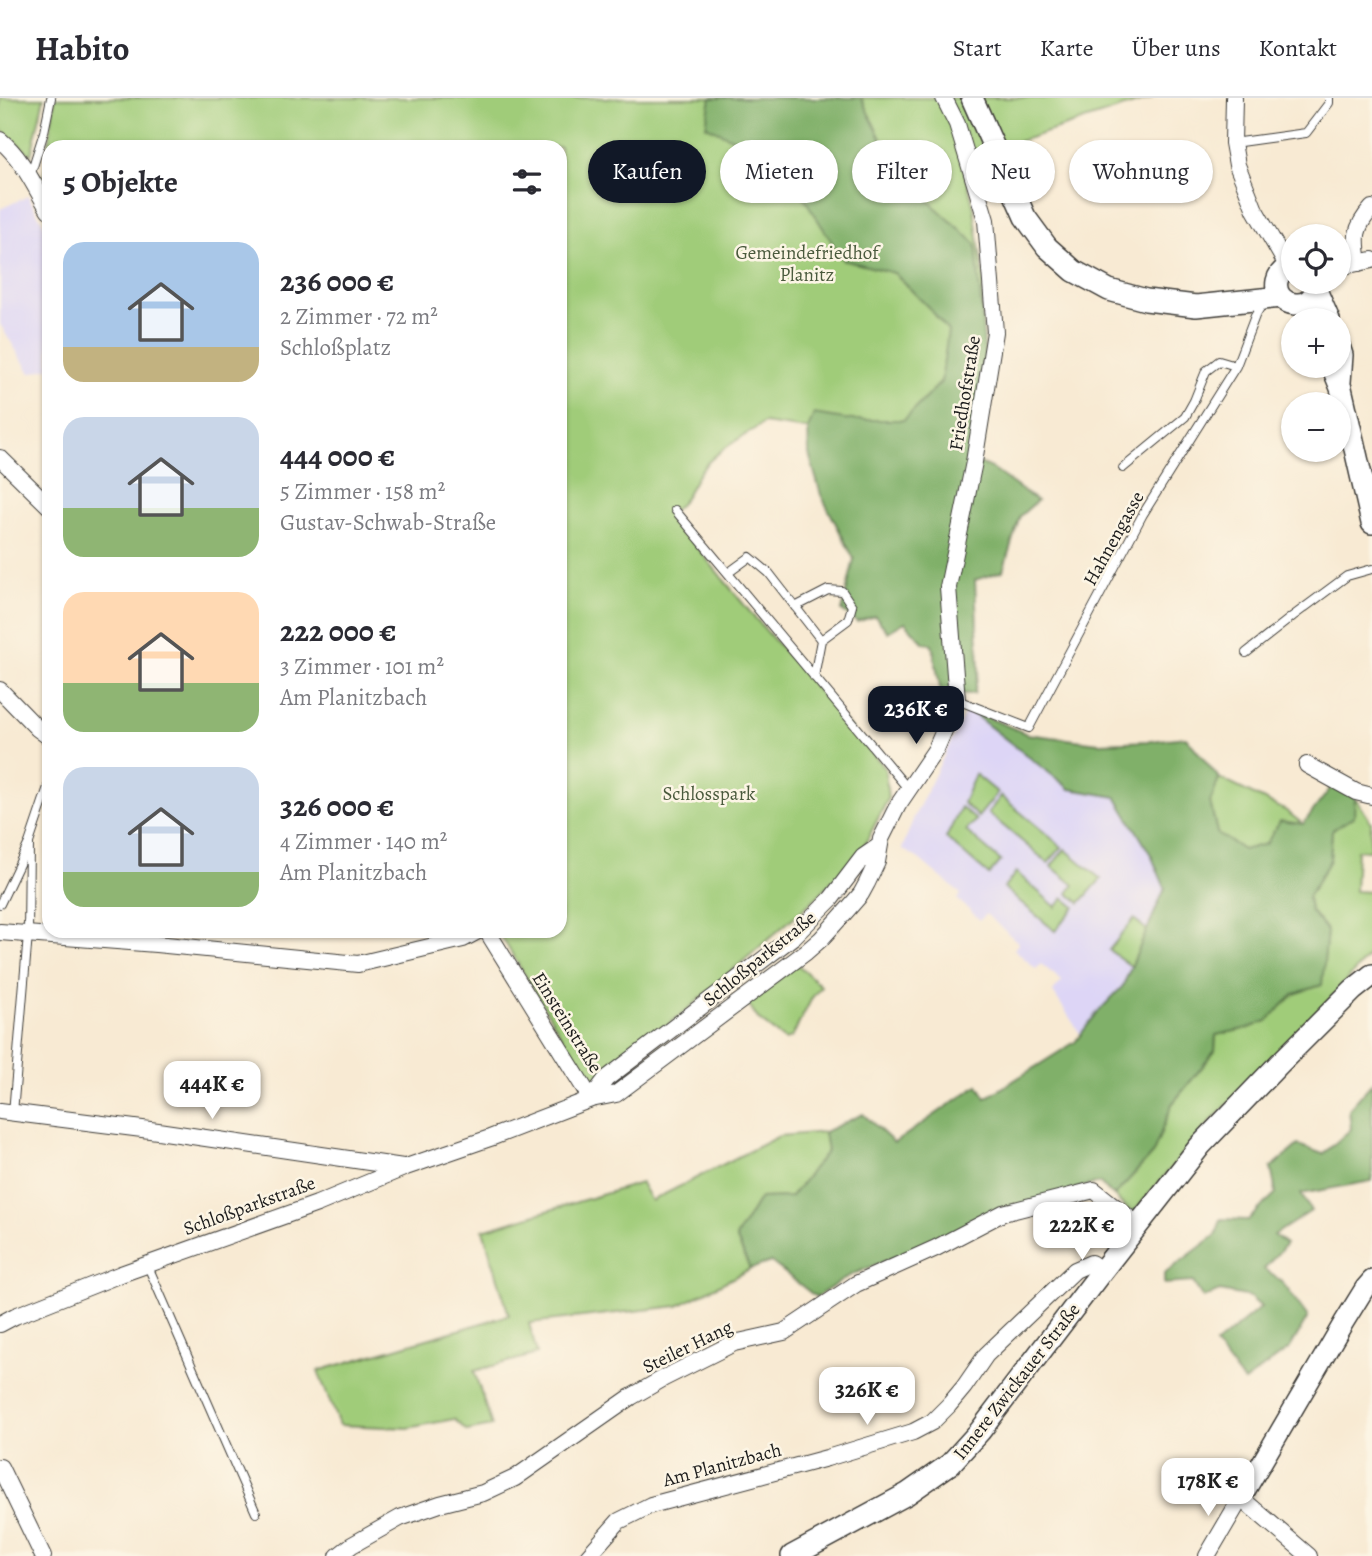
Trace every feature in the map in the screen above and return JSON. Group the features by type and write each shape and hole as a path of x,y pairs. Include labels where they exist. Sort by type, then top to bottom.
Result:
{"main road":[{"path":"972,98 1026,217 1047,247 1074,271 1109,290 1146,300 1196,306 1273,298 1293,304 1313,299"},
{"path":"1273,298 1278,292 1281,274"},
{"path":"1337,378 1372,523"},
{"name":"Innere Zwickauer Straße","path":"792,1556 907,1494 950,1464 980,1432 1200,1146 1279,1063 1353,990 1372,975"}],"street":[{"name":"Friedhofstraße","path":"944,98 957,124 986,220 995,332 974,463 948,587 957,699"},
{"path":"1234,98 1233,143 1237,165 1255,210 1281,250"},
{"path":"0,140 30,176 42,198"},
{"path":"1366,262 1355,236 1372,208"},
{"path":"0,458 42,499"},
{"path":"0,691 42,732"},
{"name":"Schloßparkstraße","path":"0,1324 147,1264 317,1204 406,1167 591,1099 616,1094 814,945 861,894 877,862 879,846 893,802 909,790 936,749 957,699"},
{"path":"1307,765 1356,792 1372,796"},
{"path":"0,932 42,935"},
{"path":"75,938 358,964 465,938"},
{"name":"Einsteinstraße","path":"491,938 591,1099"},
{"path":"6,1112 406,1167"},
{"name":"Steiler Hang","path":"338,1556 400,1518 483,1493 516,1478 601,1417 664,1378 734,1343 783,1332 856,1284 936,1248 1003,1213 1094,1190 1138,1225"},
{"name":"Am Planitzbach","path":"588,1556 619,1521 651,1505 827,1458 913,1432 932,1422 964,1387 986,1355 1075,1269 1091,1263 1102,1271"},
{"path":"1207,1556 1344,1322 1372,1280"},
{"path":"0,1468 43,1556"},
{"path":"1241,1498 1309,1556"}],"lane":[{"path":"30,176 51,98"},
{"path":"1233,143 1306,133 1329,103 1328,98"},
{"name":"Hahnengasse","path":"957,699 1029,728 1143,514 1236,366 1255,316 1273,298"},
{"path":"1123,468 1185,417 1206,371 1219,361 1236,366"},
{"path":"675,510 909,790"},
{"path":"729,573 750,557 769,573 821,640"},
{"path":"1246,653 1347,576 1372,569"},
{"path":"795,607 828,590 842,591 852,606 848,620 821,640 814,677"},
{"path":"0,904 29,843 42,805"},
{"path":"6,1112 28,934 29,843"},
{"path":"147,1264 256,1513"}],"shaded area":[{"path":"28,196 42,221 42,370 30,373 0,324 0,209"},
{"path":"967,709 1070,789 1116,797 1151,855 1165,888 1123,986 1096,1014 1081,1035 1053,992 1062,981 1041,964 1036,969 1014,949 1019,943 986,914 980,920 957,899 961,894 919,859 902,849 914,817"}],"green space":[{"path":"0,98 44,98 31,155 0,129"},
{"path":"55,98 1152,98 1023,140 966,140 966,162 963,163 966,203 973,203 974,209 984,280 981,360 915,445 764,423 708,462 684,499 669,513 750,612 885,768 888,799 863,848 817,897 687,1010 591,1084 502,938 567,938 567,140 49,140"},
{"path":"711,98 861,98 882,140 852,140 852,203 931,203 976,244 986,369 971,459 991,468 1037,501 1020,516 1003,571 975,580 979,669 974,694 941,693 932,644 924,643 905,622 888,632 875,616 857,622 842,611 854,559 821,495 809,454 808,429 814,414 851,420 904,420 941,382 948,331 894,273 843,260 807,203 838,203 838,140 736,140 706,126"},
{"path":"967,709 1027,734 1099,743 1186,737 1219,778 1210,802 1217,833 1243,850 1266,844 1280,821 1303,824 1333,785 1355,797 1354,817 1332,830 1330,860 1308,897 1310,910 1327,931 1322,985 1294,994 1267,1021 1216,1035 1215,1051 1172,1104 1153,1153 1114,1196 1100,1183 1005,1212 851,1275 816,1297 771,1262 750,1269 736,1237 760,1198 791,1197 827,1151 824,1132 863,1114 894,1143 978,1085 986,1098 1075,1042 1096,1014 1123,986 1165,888 1151,855 1116,797 1070,789"},
{"path":"975,774 998,793 978,817 963,803"},
{"path":"1219,778 1285,810 1303,824 1266,844 1243,850 1217,833 1210,802"},
{"path":"1001,796 1062,847 1048,863 988,813"},
{"path":"1355,797 1371,822 1370,850 1357,850 1355,891 1371,892 1372,952 1314,1017 1211,1121 1132,1214 1114,1196 1153,1153 1172,1104 1215,1051 1216,1035 1267,1021 1294,994 1321,985 1327,931 1310,910 1308,897 1330,860 1332,830"},
{"path":"961,807 976,820 966,831 1001,861 989,875 946,838"},
{"path":"1065,849 1101,879 1080,903 1068,893 1074,885 1051,866"},
{"path":"1016,872 1056,907 1064,898 1075,907 1055,931 1004,888"},
{"path":"1134,919 1148,931 1132,967 1109,950"},
{"path":"797,964 821,986 792,1037 785,1040 759,1020 748,1004"},
{"path":"1372,1083 1372,1181 1301,1194 1311,1211 1274,1235 1286,1244 1264,1269 1282,1282 1308,1317 1290,1348 1244,1382 1215,1345 1261,1307 1250,1297 1220,1291 1203,1298 1193,1282 1164,1284 1164,1274 1216,1235 1221,1219 1248,1220 1276,1193 1271,1168 1298,1145 1323,1154 1351,1129 1349,1109"},
{"path":"824,1132 827,1151 791,1197 760,1198 736,1237 750,1269 678,1306 529,1323 537,1354 474,1371 492,1426 467,1431 454,1419 408,1428 339,1425 318,1371 509,1315 483,1230 641,1183 651,1201 779,1136"}],"park label":[{"name":"Gemeindefriedhof Planitz","path":"807,263"},
{"name":"Schlosspark","path":"709,793"}]}
